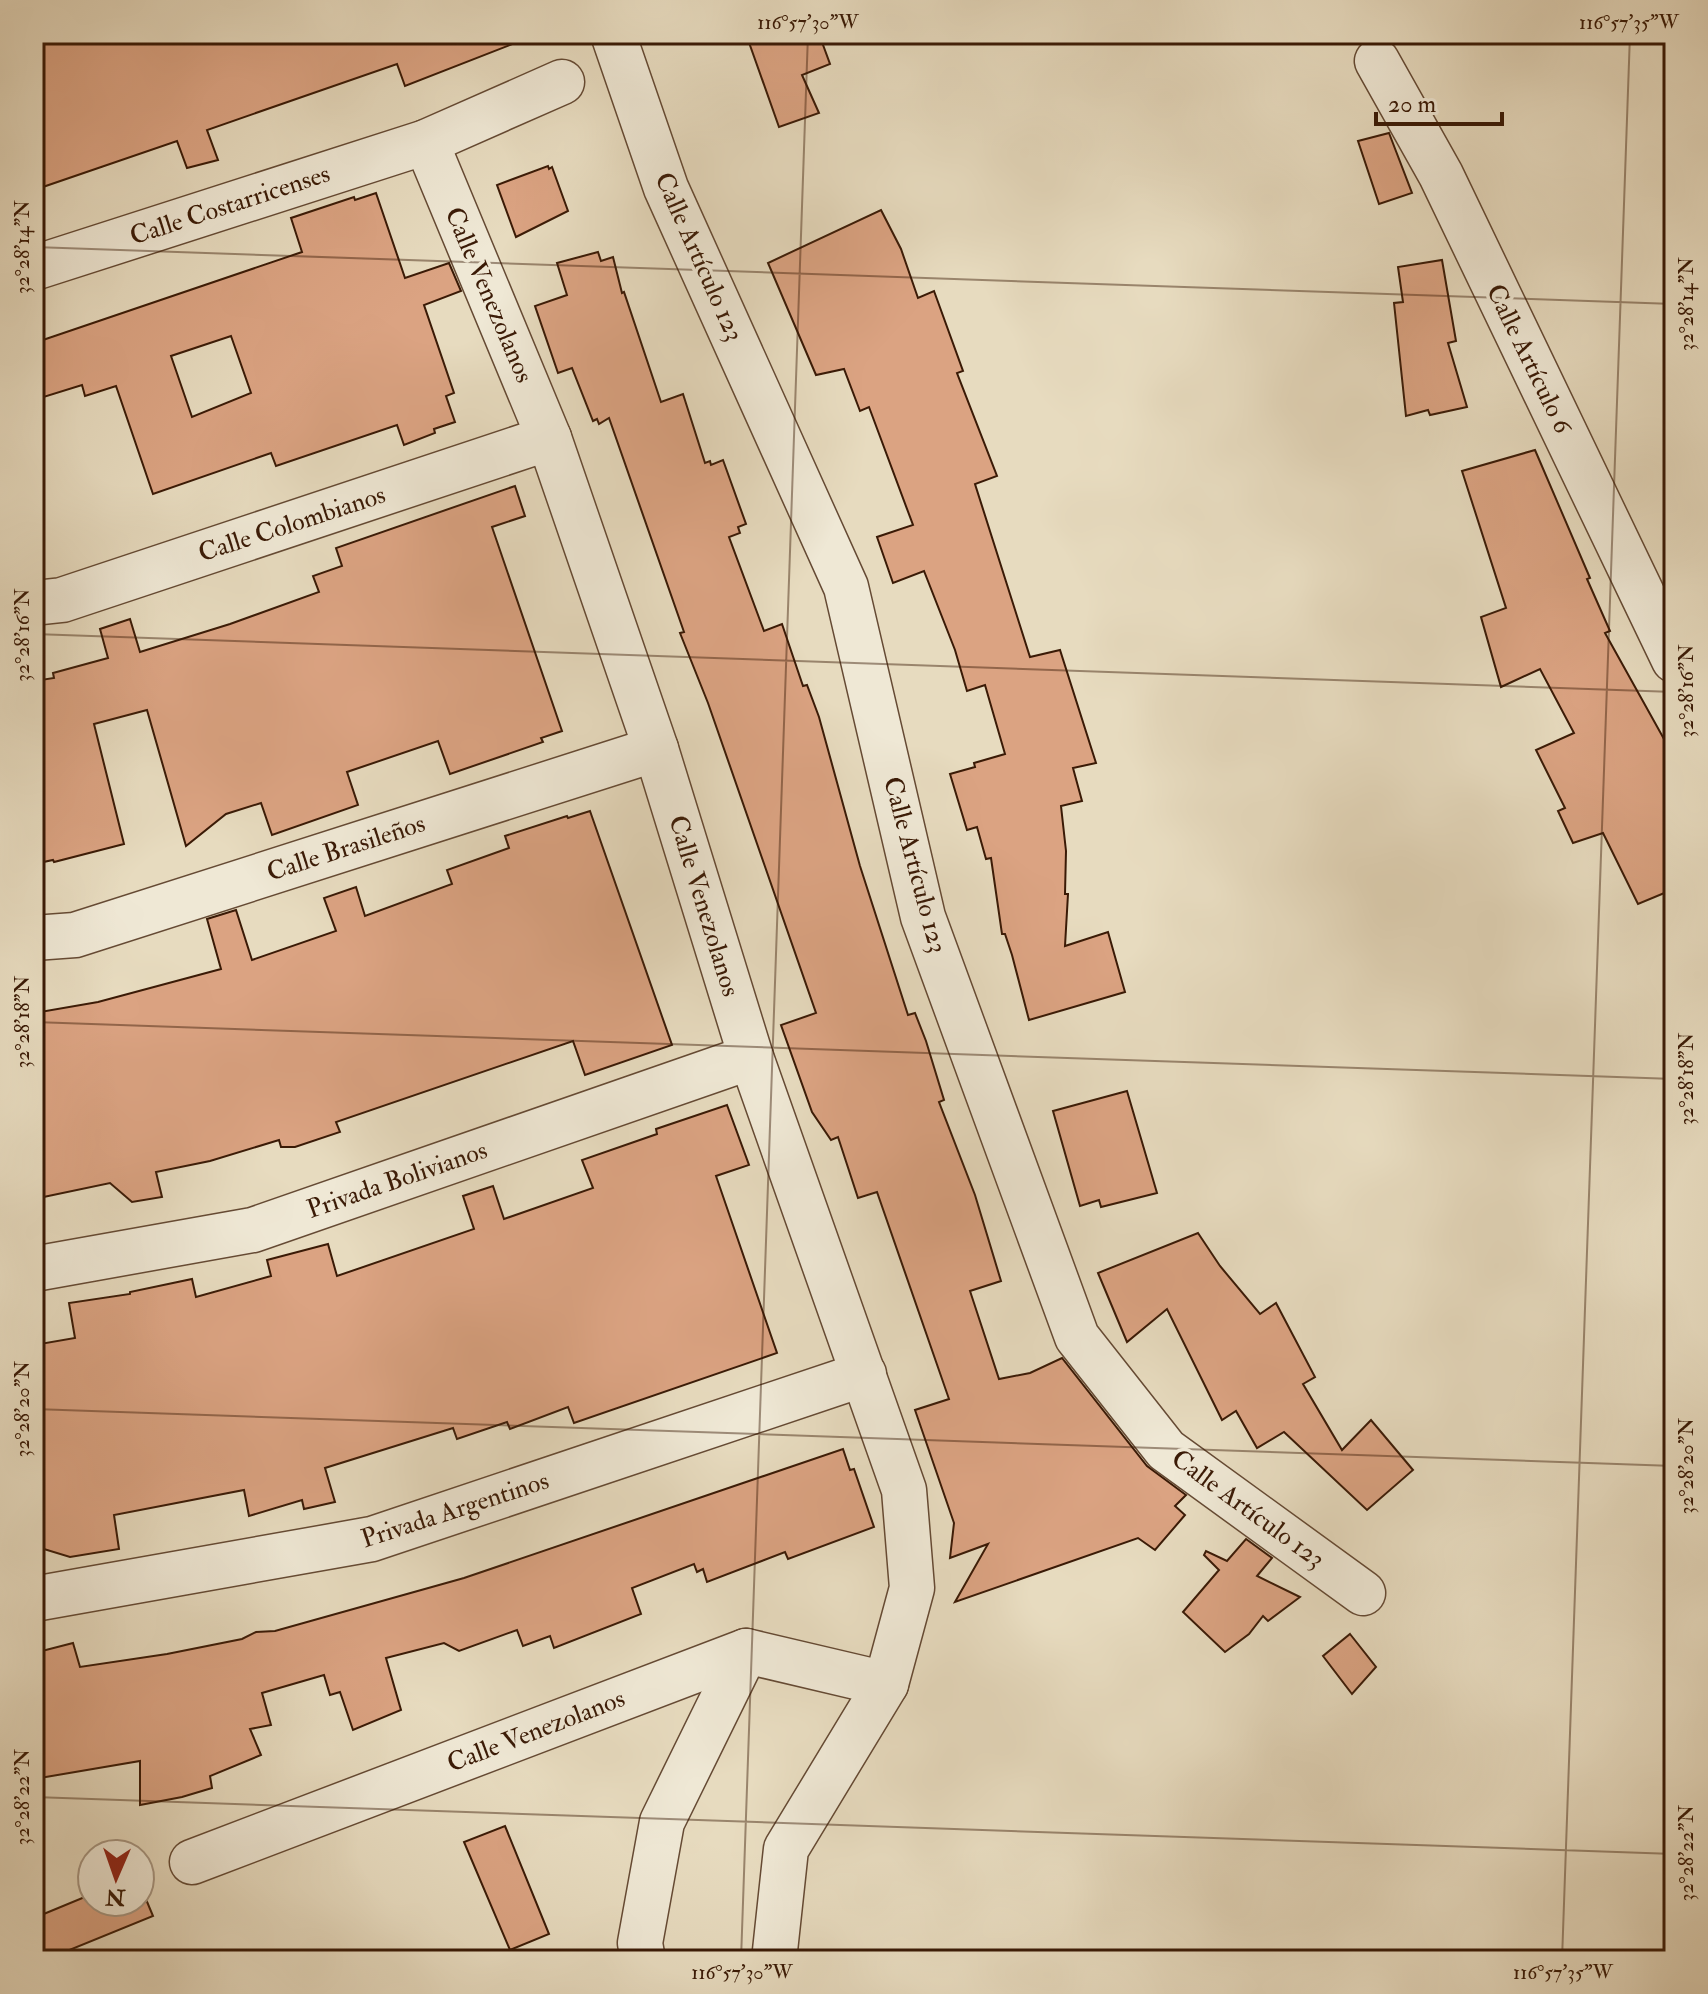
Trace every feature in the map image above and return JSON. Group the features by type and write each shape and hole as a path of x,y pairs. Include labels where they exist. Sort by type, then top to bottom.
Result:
{"street":[{"name":"Calle Artículo 123","path":"613,34 666,188 846,587 923,917 1077,1337 1166,1450 1363,1593"},
{"name":"Calle Artículo 6","path":"1377,61 1441,175 1674,660"},
{"name":"Calle Costarricenses","path":"34,268 426,142 562,82"},
{"name":"Calle Venezolanos","path":"426,142 549,438 656,749 751,1057 904,1490 912,1588 886,1684 786,1849 774,1960"},
{"name":"Calle Colombianos","path":"34,603 62,600 549,438"},
{"name":"Calle Brasileños","path":"34,938 75,935 656,749"},
{"name":"Privada Bolivianos","path":"34,1269 253,1230 751,1057"},
{"name":"Privada Argentinos","path":"34,1599 372,1539 864,1374"},
{"name":"Calle Venezolanos","path":"192,1862 746,1651"},
{"path":"643,1960 640,1943 662,1822 746,1651 886,1684"}],"building":[{"path":"34,34 533,36 405,86 397,64 207,130 218,160 187,168 177,141 34,190"},
{"path":"746,34 819,34 830,64 802,75 819,113 779,127"},
{"path":"1389,133 1412,193 1379,204 1358,141"},
{"path":"548,166 549,169 552,167 568,211 516,237 497,185"},
{"path":"376,193 405,278 449,263 461,291 424,305 454,393 446,396 455,422 404,445 397,425 276,466 271,453 153,494 116,386 85,396 82,385 34,400 34,343 302,252 291,218 354,197 355,200","holes":["231,336 251,393 192,417 171,356"]},
{"path":"881,210 901,249 918,298 934,291 963,371 957,373 997,476 975,484 1030,657 1060,650 1096,763 1073,768 1082,801 1061,806 1066,851 1065,894 1068,894 1065,946 1108,932 1125,992 1029,1020 1012,955 1005,934 1002,934 991,858 986,859 977,827 967,830 950,774 1005,754 985,685 967,691 955,650 924,571 893,583 877,537 913,525 869,407 860,411 844,369 816,375 768,263"},
{"path":"598,252 601,261 613,257 622,293 661,402 683,394 705,463 710,461 711,465 723,460 746,524 738,527 740,533 729,537 764,631 782,624 803,686 807,685 819,717 860,866 908,1015 915,1013 926,1041 944,1100 939,1102 975,1195 1001,1281 970,1291 999,1379 1030,1373 1062,1358 1147,1466 1186,1495 1175,1506 1185,1515 1155,1550 1138,1538 955,1602 988,1544 950,1558 954,1523 915,1410 949,1399 877,1192 858,1198 838,1137 831,1140 812,1112 781,1025 816,1013 708,703 680,633 684,632 609,418 599,424 597,419 593,421 572,368 558,373 535,306 567,295 557,263"},
{"path":"1442,260 1456,341 1448,343 1467,407 1430,415 1428,410 1406,416 1394,303 1403,302 1398,267"},
{"path":"1535,450 1590,578 1587,579 1610,631 1605,633 1674,757 1674,889 1638,904 1603,833 1573,843 1558,811 1565,808 1536,750 1574,733 1540,669 1501,687 1481,617 1506,608 1462,471"},
{"path":"515,486 525,516 492,527 562,731 541,738 543,742 450,774 438,741 347,772 358,805 272,835 261,803 226,814 186,846 147,710 94,724 124,844 34,864 34,681 54,678 53,673 108,658 100,629 130,619 140,652 230,624 319,592 313,576 342,566 336,548"},
{"path":"590,811 672,1045 585,1075 573,1041 336,1122 340,1132 295,1147 281,1147 279,1140 210,1161 156,1172 162,1197 132,1202 110,1183 34,1199 34,1035 44,1032 40,1012 98,1002 221,969 207,919 236,910 252,960 336,931 324,898 356,887 365,916 452,884 447,870 509,848 505,836"},
{"path":"1127,1091 1157,1193 1101,1207 1099,1200 1080,1206 1053,1111"},
{"path":"727,1105 749,1165 716,1176 777,1353 574,1423 568,1407 510,1429 507,1422 457,1439 453,1428 325,1468 335,1502 304,1509 302,1500 249,1516 244,1490 114,1515 119,1549 70,1557 34,1546 34,1345 75,1338 69,1303 130,1294 192,1279 196,1297 271,1276 267,1260 328,1244 337,1276 474,1229 463,1196 493,1186 504,1219 593,1188 582,1160 657,1134 656,1129"},
{"path":"1198,1233 1220,1266 1260,1314 1276,1303 1315,1377 1303,1384 1342,1450 1371,1420 1413,1470 1367,1510 1284,1432 1257,1448 1236,1411 1222,1420 1167,1309 1127,1342 1098,1273"},
{"path":"843,1449 850,1470 854,1469 874,1527 788,1559 785,1552 707,1582 703,1569 697,1572 694,1564 632,1588 641,1614 554,1648 550,1636 523,1646 517,1630 459,1651 444,1643 386,1658 401,1710 353,1730 340,1692 330,1695 324,1675 262,1693 271,1725 250,1729 261,1755 210,1776 212,1788 182,1797 140,1805 140,1761 34,1779 34,1653 73,1643 80,1667 167,1654 242,1639 256,1632 275,1631 464,1578"},
{"path":"1246,1539 1272,1558 1257,1576 1300,1597 1268,1621 1263,1616 1249,1634 1225,1652 1183,1612 1219,1570 1204,1555 1206,1551 1227,1561"},
{"path":"1350,1634 1376,1667 1352,1694 1323,1656"},
{"path":"505,1826 549,1934 510,1950 464,1842"},
{"path":"76,1901 76,1918 148,1918 45,1960 34,1932 34,1918"}]}
